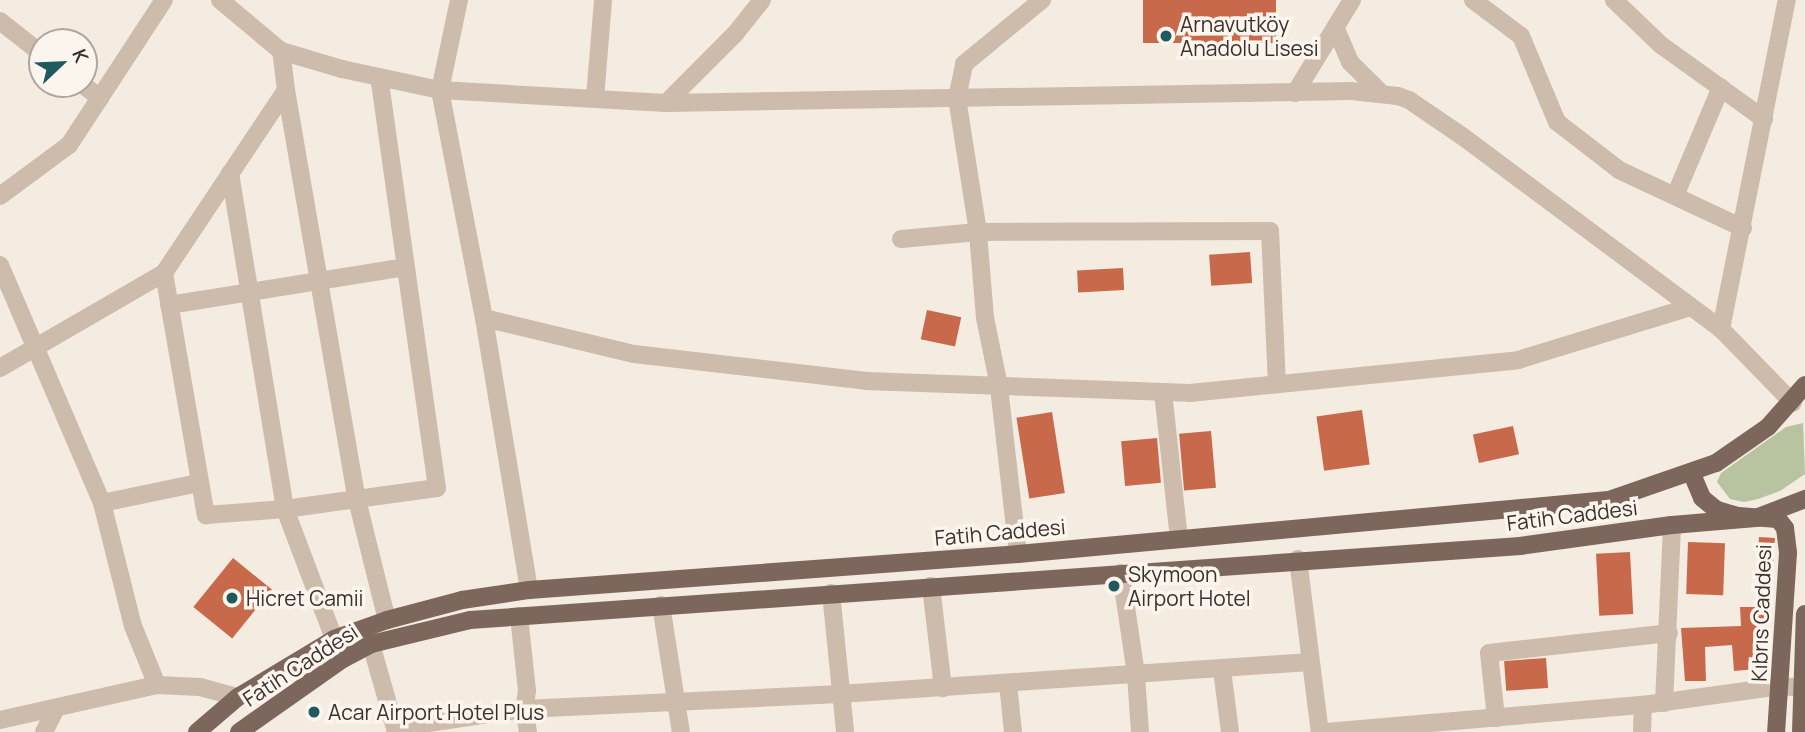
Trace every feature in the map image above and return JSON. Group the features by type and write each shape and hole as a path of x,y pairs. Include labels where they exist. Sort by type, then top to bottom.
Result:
{"main road":[{"name":"Fatih Caddesi","path":"197,732 238,697 334,639 387,620 461,600 529,590 1018,554 1609,500 1692,474 1716,463 1799,406 1805,385"},
{"path":"1692,474 1702,498 1717,510 1756,518"},
{"name":"Fatih Caddesi","path":"239,732 343,659 371,644 470,620 1298,559 1520,546 1672,525 1756,518 1805,499"},
{"name":"Kıbrıs Caddesi","path":"1756,518 1778,519 1788,538 1781,686 1776,732"},
{"path":"1801,732 1805,614"}],"street":[{"path":"0,196 69,145 164,0"},
{"path":"220,0 281,51 440,90 666,103 1380,92 1409,100 1462,136 1721,329 1799,406"},
{"path":"459,0 440,90 484,318 529,590"},
{"path":"595,98 603,0"},
{"path":"666,103 735,34 762,0"},
{"path":"1018,554 999,386 985,318 978,232 957,98 964,64 1042,0"},
{"path":"1295,93 1352,0"},
{"path":"1473,0 1521,36 1557,121 1619,170 1744,228"},
{"path":"1614,0 1661,45 1764,119"},
{"path":"1721,329 1744,228 1787,0"},
{"path":"0,21 28,43"},
{"path":"1336,29 1350,62 1380,92"},
{"path":"281,51 357,500 387,620"},
{"path":"164,273 206,516 285,509 437,488 379,77"},
{"path":"1675,196 1721,88"},
{"path":"0,368 164,273 286,90"},
{"path":"230,173 285,509 334,639"},
{"path":"901,239 978,232 1270,230 1277,384"},
{"path":"0,265 102,503 133,626 157,685"},
{"path":"169,305 405,267"},
{"path":"484,318 635,354 866,381 1190,393 1517,360 1690,307"},
{"path":"1163,392 1179,539"},
{"path":"102,503 199,483"},
{"path":"1664,703 1672,525"},
{"path":"1298,559 1320,732"},
{"path":"1121,573 1136,675 1140,732"},
{"path":"932,586 943,688"},
{"path":"831,593 845,732"},
{"path":"661,605 681,732"},
{"path":"519,616 527,691 524,709 528,732"},
{"path":"1496,718 1489,653 1669,633"},
{"path":"371,644 395,730 524,709 943,688 1310,662"},
{"path":"1222,670 1230,732"},
{"path":"1008,683 1013,732"},
{"path":"0,720 157,685 200,687 238,697"},
{"path":"1326,732 1664,703 1781,686 1804,688"},
{"path":"1642,732 1643,705"},
{"path":"44,732 55,708"}],"green space":[{"path":"1803,423 1805,474 1780,491 1758,499 1744,502 1730,499 1717,482 1721,473 1786,427"}],"building":[{"path":"1143,0 1276,0 1276,43 1143,43"},
{"path":"1250,252 1252,283 1211,286 1209,255"},
{"path":"1123,268 1124,290 1078,292 1077,270"},
{"path":"927,310 961,317 955,347 921,339"},
{"path":"1362,410 1370,464 1324,471 1316,416"},
{"path":"1052,412 1065,493 1029,499 1016,418"},
{"path":"1513,426 1519,454 1479,463 1473,435"},
{"path":"1211,431 1216,488 1184,491 1179,434"},
{"path":"1157,438 1161,483 1125,486 1121,441"},
{"path":"1759,537 1775,538 1773,561 1757,560"},
{"path":"1688,542 1725,543 1723,595 1686,594"},
{"path":"1630,552 1633,614 1599,616 1596,554"},
{"name":"Hicret Camii","path":"233,558 272,589 232,638 193,607"},
{"path":"1740,607 1765,607 1768,668 1734,671 1732,645 1705,647 1706,681 1685,681 1681,628 1741,626"},
{"path":"1546,658 1548,688 1506,691 1504,661"}],"place":[{"name":"Arnavutköy Anadolu Lisesi","path":"1166,36"},
{"name":"Skymoon Airport Hotel","path":"1114,586"},
{"name":"Hicret Camii","path":"232,598"},
{"name":"Acar Airport Hotel Plus","path":"314,712"}]}
